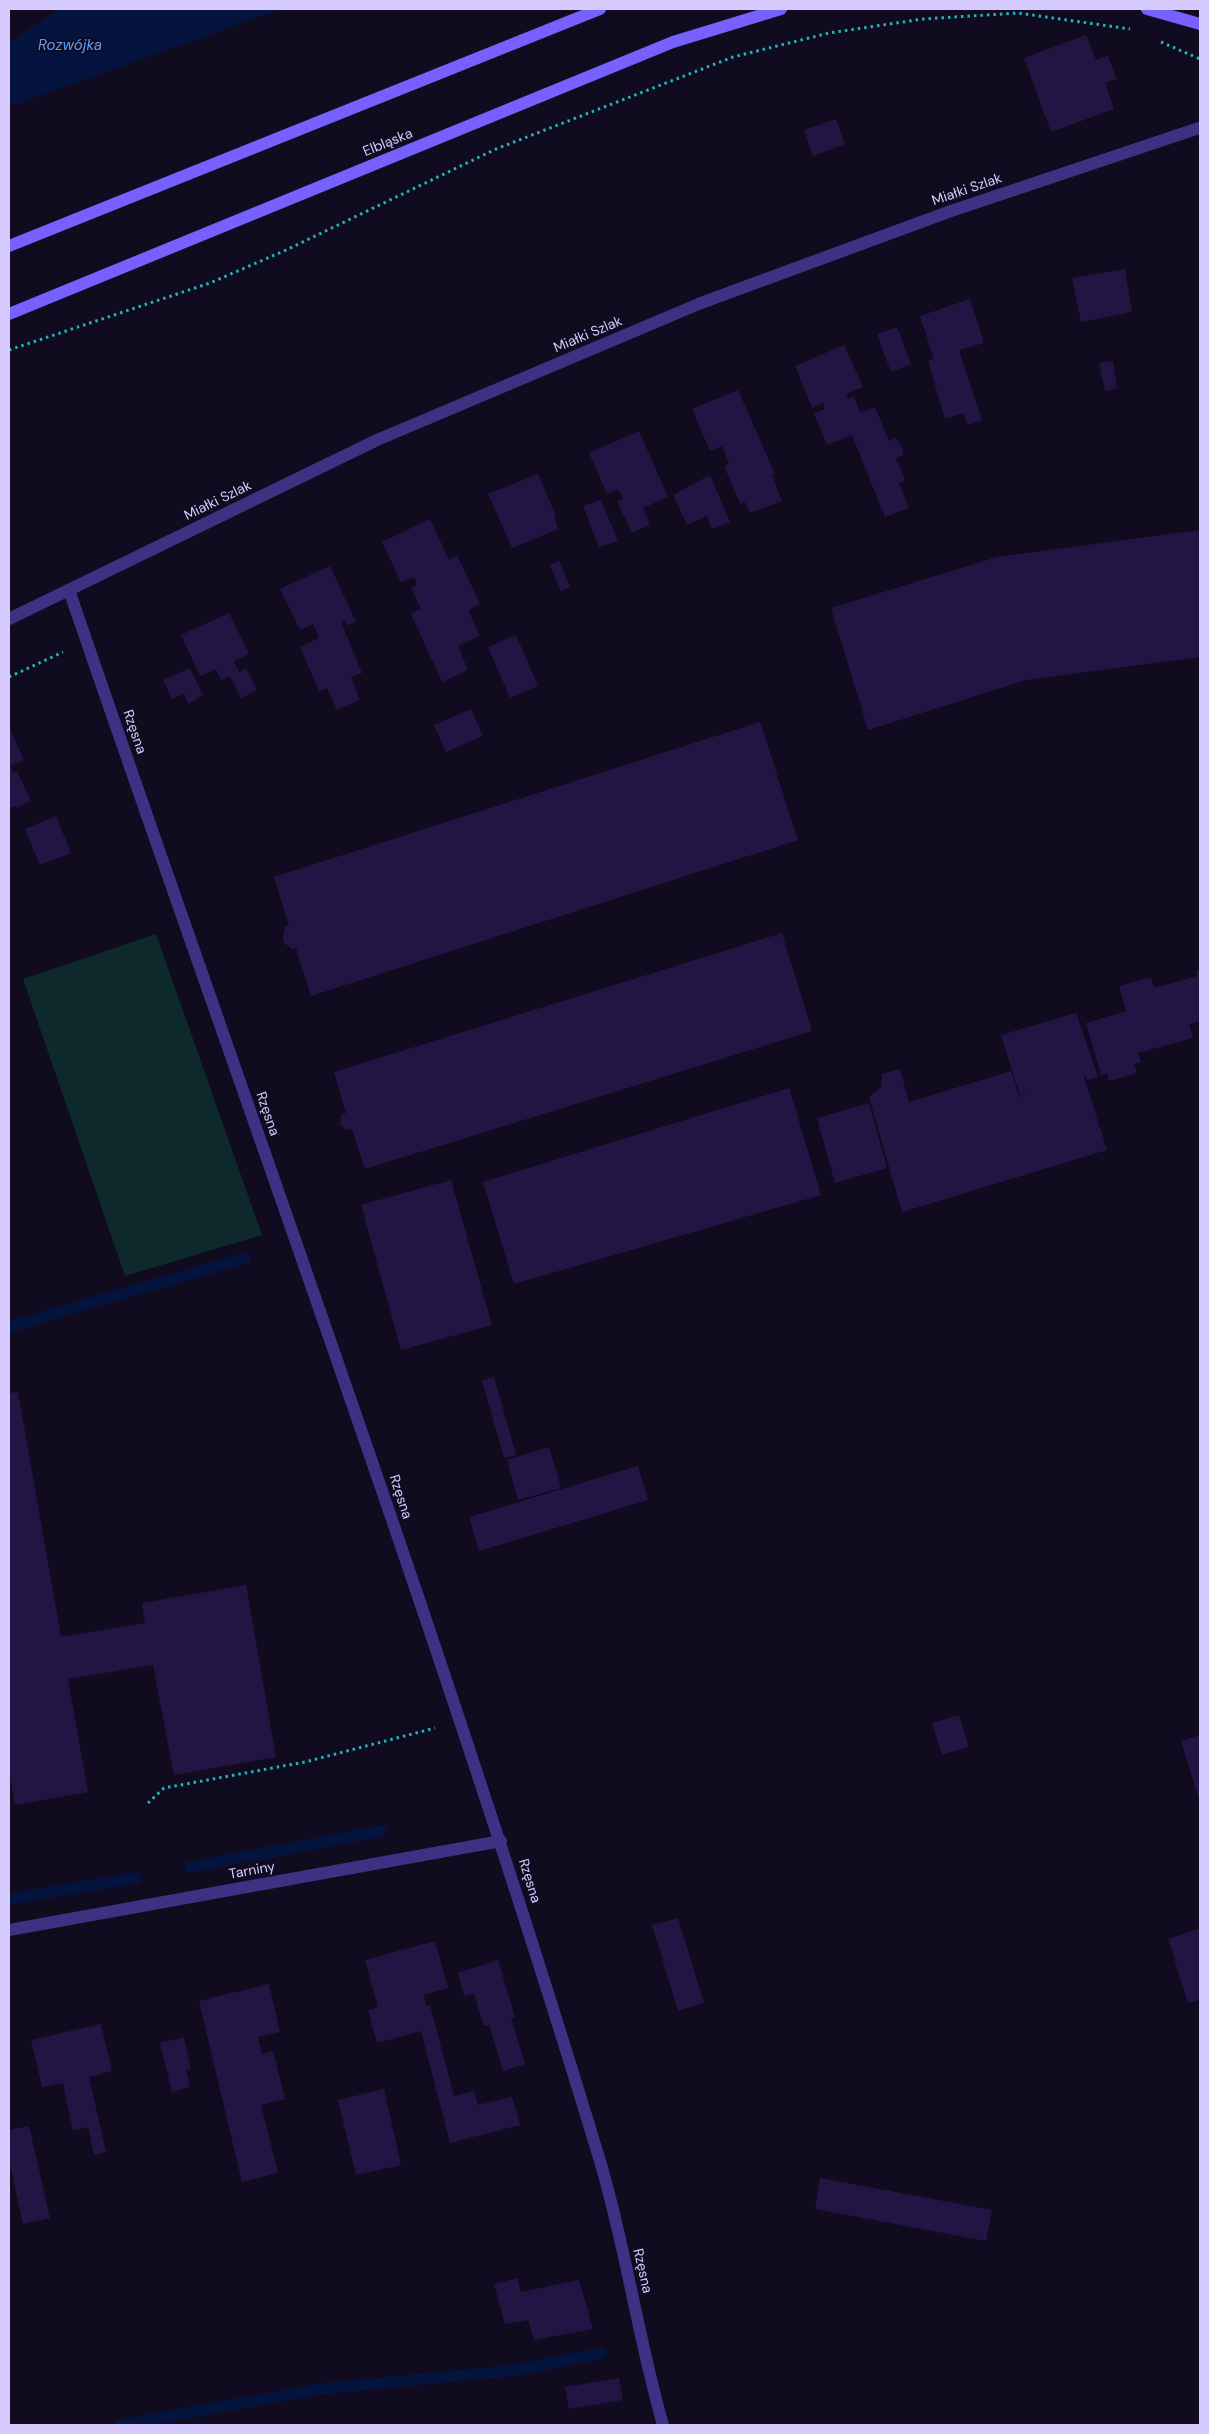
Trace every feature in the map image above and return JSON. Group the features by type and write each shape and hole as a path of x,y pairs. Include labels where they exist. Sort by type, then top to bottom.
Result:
{"main road":[{"path":"9,246 600,9"},
{"name":"Elbląska","path":"9,314 673,42 781,9"},
{"path":"1148,9 1200,24"}],"street":[{"name":"Miałki Szlak","path":"9,619 377,440 701,303 951,211 1199,128"},
{"name":"Rzęsna","path":"69,590 383,1492 501,1841 602,2168 663,2425"},
{"name":"Tarniny","path":"9,1930 501,1841"}],"path":[{"path":"9,350 210,283 284,251 496,149 733,58 829,33 923,19 1018,13 1127,28 1136,32"},
{"path":"1155,40 1200,59"},
{"path":"9,677 86,641"},
{"path":"148,1803 164,1788 305,1762 460,1721"}],"green space":[{"path":"156,934 262,1235 125,1276 23,979"}],"water":[{"name":"Rozwójka","path":"58,9 281,9 9,107 9,43"}],"building":[{"path":"1086,35 1096,60 1108,56 1117,79 1105,83 1114,109 1051,132 1024,58"},
{"path":"836,119 845,144 813,156 804,130"},
{"path":"1125,269 1132,312 1081,322 1072,278"},
{"path":"970,299 984,343 959,350 982,421 967,425 964,413 945,419 928,361 934,359 920,316"},
{"path":"897,327 911,364 891,372 877,334"},
{"path":"844,345 863,387 846,394 848,399 854,396 860,413 875,407 889,441 896,438 903,450 903,455 896,458 905,480 899,483 909,508 885,517 852,435 827,445 814,413 825,409 823,403 812,408 795,366"},
{"path":"1113,361 1117,388 1105,391 1099,363"},
{"path":"738,390 775,474 772,475 782,501 750,513 745,502 740,504 724,466 729,463 722,446 710,451 692,409"},
{"path":"639,431 668,497 643,508 650,524 632,533 617,501 623,499 618,489 607,494 589,453"},
{"path":"538,474 556,516 554,516 558,529 512,548 488,494"},
{"path":"710,475 730,522 712,529 707,516 687,525 673,495"},
{"path":"601,500 618,541 599,547 583,506"},
{"path":"430,519 449,560 457,555 480,604 468,610 480,636 458,646 468,670 442,682 411,614 421,609 411,588 417,585 414,577 401,582 382,542"},
{"path":"1200,530 1200,657 1026,680 868,730 831,608 997,557"},
{"path":"559,561 570,587 561,591 550,565"},
{"path":"330,566 356,622 348,625 345,620 341,622 362,673 351,677 360,700 337,710 327,688 319,691 300,647 319,638 313,624 300,630 280,589"},
{"path":"229,613 249,654 234,661 239,672 246,668 257,690 241,698 230,676 221,680 216,669 200,676 181,635"},
{"path":"516,635 538,686 510,698 488,647"},
{"path":"190,668 203,695 188,704 184,693 172,699 163,680"},
{"path":"471,709 483,736 446,752 434,725"},
{"path":"760,722 798,840 311,996 296,948 292,949 284,943 285,927 289,926 274,877"},
{"path":"9,727 24,760 10,766 13,772 17,771 31,801 16,808 15,806 9,808"},
{"path":"56,816 71,853 40,865 25,829"},
{"path":"782,933 812,1031 365,1169 352,1129 346,1130 340,1124 341,1115 346,1113 334,1072"},
{"path":"1200,970 1200,1021 1189,1024 1193,1038 1138,1053 1141,1062 1134,1064 1137,1073 1109,1081 1107,1073 1101,1075 1086,1023 1126,1011 1119,986 1151,977 1154,988 1197,976 1196,971"},
{"path":"1076,1013 1098,1077 1087,1080 1086,1076 1084,1077 1107,1150 902,1212 869,1097 881,1087 882,1074 900,1069 909,1102 1011,1071 1019,1097 1034,1092 1020,1096 1001,1035"},
{"path":"789,1088 821,1195 514,1284 483,1182"},
{"path":"869,1103 887,1168 835,1183 817,1118"},
{"path":"451,1180 492,1325 401,1350 361,1205"},
{"path":"494,1377 516,1455 504,1458 482,1381"},
{"path":"18,1392 61,1637 145,1623 142,1603 246,1585 276,1757 174,1775 153,1665 68,1679 88,1792 15,1805 9,1771 9,1393"},
{"path":"549,1447 561,1488 518,1500 507,1460"},
{"path":"638,1466 648,1500 479,1551 469,1517"},
{"path":"959,1715 969,1747 942,1755 932,1723"},
{"path":"1200,1735 1200,1803 1181,1741"},
{"path":"678,1918 704,2003 678,2011 652,1925"},
{"path":"1200,1928 1200,2000 1188,2003 1168,1939"},
{"path":"435,1941 448,1988 424,1995 426,2006 430,2005 454,2096 474,2091 478,2105 512,2097 520,2125 450,2143 421,2031 377,2043 368,2010 378,2007 365,1960"},
{"path":"498,1960 515,2017 511,2018 525,2064 503,2071 489,2025 484,2026 474,1994 464,1996 458,1973"},
{"path":"269,1984 280,2032 258,2037 262,2054 273,2051 285,2099 261,2105 278,2173 242,2182 199,2001"},
{"path":"101,2024 112,2071 89,2077 106,2152 94,2155 88,2127 73,2131 63,2083 42,2087 31,2040"},
{"path":"184,2037 191,2069 186,2070 190,2087 172,2092 160,2043"},
{"path":"384,2089 401,2165 356,2175 338,2100"},
{"path":"29,2126 50,2218 23,2224 9,2160 9,2130"},
{"path":"820,2178 992,2210 986,2241 815,2209"},
{"path":"517,2278 521,2292 579,2280 593,2329 534,2340 528,2320 505,2324 494,2284"},
{"path":"619,2378 623,2400 569,2409 565,2387"}],"waterway":[{"path":"9,1327 245,1258"},
{"path":"191,1867 381,1831"},
{"path":"9,1899 136,1878"},
{"path":"121,2425 320,2389 518,2370 601,2353"}]}
